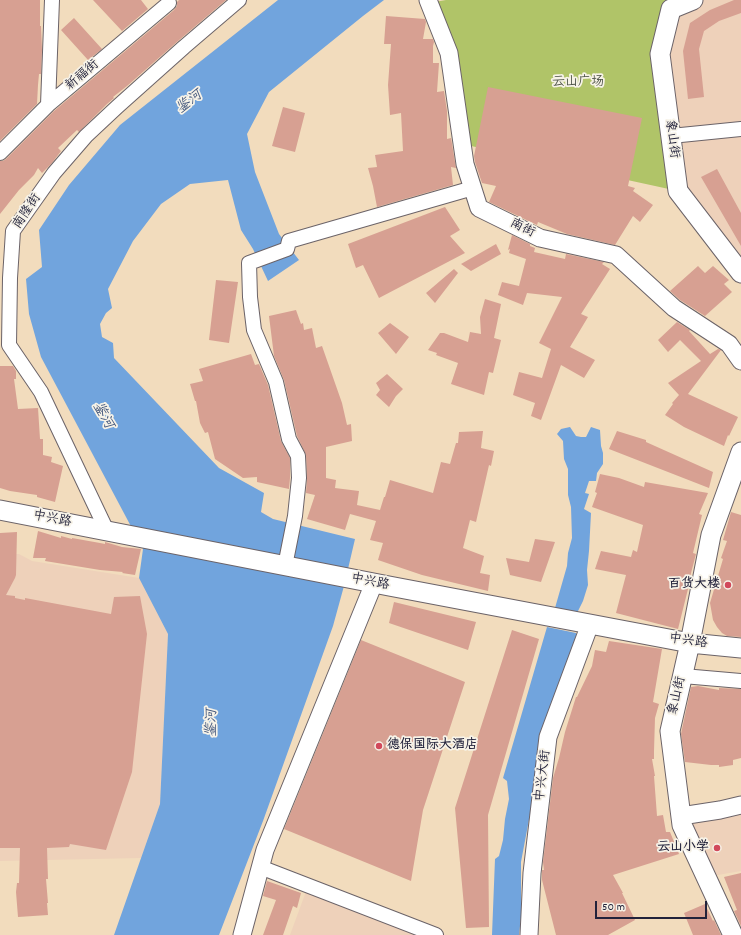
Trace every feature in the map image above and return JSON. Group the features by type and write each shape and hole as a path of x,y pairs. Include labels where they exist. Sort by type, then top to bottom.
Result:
{"main road":[{"name":"象山街","path":"693,0 671,9 660,54 678,191 741,273"},
{"name":"象山街","path":"733,935 682,825 670,731 690,643 711,535 741,452"},
{"name":"中兴路","path":"0,510 374,584 690,643 741,648"}],"street":[{"path":"48,105 52,0"},
{"name":"南隆街","path":"107,531 41,392 10,345 10,278 13,231 54,173 86,136 184,47 239,0"},
{"name":"南街","path":"428,0 449,53 465,164 479,208 540,238 616,255 674,308 729,344 741,361"},
{"name":"新福街","path":"0,153 48,105 169,4"},
{"path":"671,136 741,129"},
{"path":"285,566 295,516 299,478 298,456 289,439 276,382 254,330 250,297 249,264 287,249 289,241 473,188"},
{"path":"242,935 265,850 374,584"},
{"name":"中兴大街","path":"529,935 532,873 548,737 590,624"},
{"path":"683,676 741,682"},
{"path":"681,816 741,805"},
{"path":"260,867 436,935"}],"shaded area":[{"path":"693,0 741,0 741,273 678,191 660,54 678,6"},
{"path":"0,554 19,554 32,561 139,578 168,634 160,804 141,858 0,861"},
{"name":"云山小学","path":"741,811 741,871 706,877 682,825"},
{"path":"308,886 436,935 290,935"}],"green space":[{"name":"云山广场","path":"446,0 667,0 671,9 660,54 678,191 462,144 429,3"}],"water":[{"name":"鉴河","path":"278,0 384,0 269,92 247,134 255,172 279,234 299,260 268,281 253,249 241,230 228,180 190,184 161,204 133,241 108,289 112,308 106,313 100,324 102,337 113,343 114,358 219,468 264,493 261,512 273,519 355,539 333,626 263,821 219,935 114,935 160,804 168,634 139,578 143,549 41,357 29,314 26,279 42,267 39,230 69,185 120,125"},
{"path":"570,427 576,436 581,437 586,437 591,427 600,430 603,453 603,464 597,473 596,481 589,481 585,493 589,494 584,509 591,513 587,570 588,585 577,613 555,608 567,566 568,553 572,538 571,507 568,495 568,469 564,459 563,441 557,434 561,429"},
{"path":"547,627 576,633 578,637 534,793 521,862 521,917 519,935 492,935 495,859 499,856 503,840 509,799 507,781 503,778"}],"building":[{"path":"0,0 40,0 42,50 41,74 39,74 37,104 0,141"},
{"path":"93,0 141,0 148,9 122,31"},
{"path":"179,0 226,0 113,97 114,98 79,132 77,130 58,148 61,151 52,163 42,173 38,168 34,175 19,190 0,214 0,161 6,159 54,111 174,10"},
{"path":"734,0 741,0 741,13 719,21 704,31 699,49 704,97 688,99 683,51 690,23 710,10"},
{"path":"386,16 425,19 426,22 423,39 433,39 434,42 433,63 439,63 437,92 444,91 447,111 447,139 451,138 456,168 451,167 453,185 377,207 368,168 377,167 375,155 403,151 401,113 390,115 388,85 391,44 384,44"},
{"path":"74,18 102,49 88,60 61,30"},
{"path":"488,87 642,118 628,186 635,188 633,191 653,205 640,222 633,216 615,245 567,234 538,222 537,225 489,202 496,186 482,183 474,156"},
{"path":"283,107 305,113 295,152 272,146"},
{"path":"717,169 741,213 741,246 701,177"},
{"path":"445,207 460,230 450,236 465,253 379,298 363,265 356,268 348,244"},
{"path":"512,235 530,244 530,246 535,248 534,252 565,259 566,254 604,262 602,264 610,269 581,314 588,317 570,347 595,360 584,378 561,365 541,420 531,416 535,403 513,395 519,372 542,378 551,349 539,343 562,297 527,293 523,305 498,295 502,282 519,286 526,259 509,253 510,249 508,250"},
{"path":"496,244 501,254 471,271 461,264"},
{"path":"698,266 705,273 713,266 729,280 724,284 732,292 705,316 680,300 670,291"},
{"path":"454,269 458,273 435,303 426,293"},
{"path":"216,280 238,282 229,343 209,340"},
{"path":"485,299 501,304 494,338 501,340 493,373 489,372 484,395 451,384 458,363 436,355 437,353 428,350 440,333 444,333 468,342 470,332 481,334 480,317"},
{"path":"296,310 301,324 303,323 304,330 312,328 316,348 322,346 342,403 347,425 351,424 352,441 326,447 326,478 336,480 335,488 359,491 357,505 380,510 390,480 433,493 441,462 450,464 456,443 458,443 459,432 483,431 481,448 494,451 491,466 489,465 476,522 470,520 463,548 484,556 480,573 490,575 488,591 422,575 378,560 383,543 370,540 376,521 350,514 345,530 307,519 315,495 306,493 306,455 297,436 284,380 274,356 269,316"},
{"path":"677,322 690,330 689,331 710,354 718,349 721,350 688,394 738,417 724,446 684,427 665,415 679,395 668,383 701,361 680,340 668,352 658,340"},
{"path":"390,323 409,337 396,354 378,333"},
{"path":"251,354 255,365 259,364 268,385 281,441 290,458 289,489 257,482 257,477 243,478 215,459 208,432 205,433 200,423 196,401 190,384 203,381 199,369"},
{"path":"0,366 13,366 16,371 16,379 14,379 18,409 38,408 40,439 43,439 43,455 52,457 51,462 63,466 55,502 37,497 37,495 0,488"},
{"path":"387,374 403,389 396,396 389,407 376,395 380,390 376,383"},
{"path":"617,431 646,440 646,442 713,472 709,488 609,449"},
{"path":"600,474 619,478 644,487 645,482 708,493 699,514 702,515 693,553 696,554 678,629 616,613 626,575 595,569 601,551 631,557 633,550 637,552 643,525 592,507 597,493 595,492"},
{"name":"百货大楼","path":"731,512 741,515 741,637 727,636 722,633 713,620 710,603 723,559 721,558 727,541 723,540"},
{"path":"38,531 61,538 61,536 105,544 105,542 122,547 141,549 135,575 45,561 46,558 33,558"},
{"path":"17,532 16,575 6,595 15,596 15,598 25,600 25,598 111,614 114,597 140,596 147,634 132,772 106,850 70,844 69,847 47,848 48,879 46,879 48,915 18,917 16,892 17,883 19,883 20,848 0,848 0,533"},
{"path":"535,539 555,542 541,582 510,575 506,558 529,562"},
{"path":"394,602 476,622 468,650 389,623"},
{"path":"512,630 539,639 488,815 489,927 466,928 455,808"},
{"name":"德保国际大酒店","path":"361,640 465,682 423,810 411,881 284,829"},
{"path":"609,641 662,649 653,702 659,704 655,718 654,759 652,759 655,776 657,816 663,815 666,832 670,832 679,854 613,875 635,920 608,935 556,935 542,880 553,778 576,697 592,666 595,650 606,652"},
{"path":"698,686 719,690 719,688 741,689 741,758 733,760 733,765 719,767 719,765 685,762 681,734 691,687"},
{"path":"741,873 741,926 734,911 737,910 724,877"},
{"path":"267,881 301,893 297,908 293,906 283,935 263,935 276,900 263,896"},
{"path":"705,904 721,935 693,935 684,913"}],"place":[{"name":"百货大楼","path":"728,585"},
{"name":"德保国际大酒店","path":"379,746"},
{"name":"云山小学","path":"717,848"}]}
